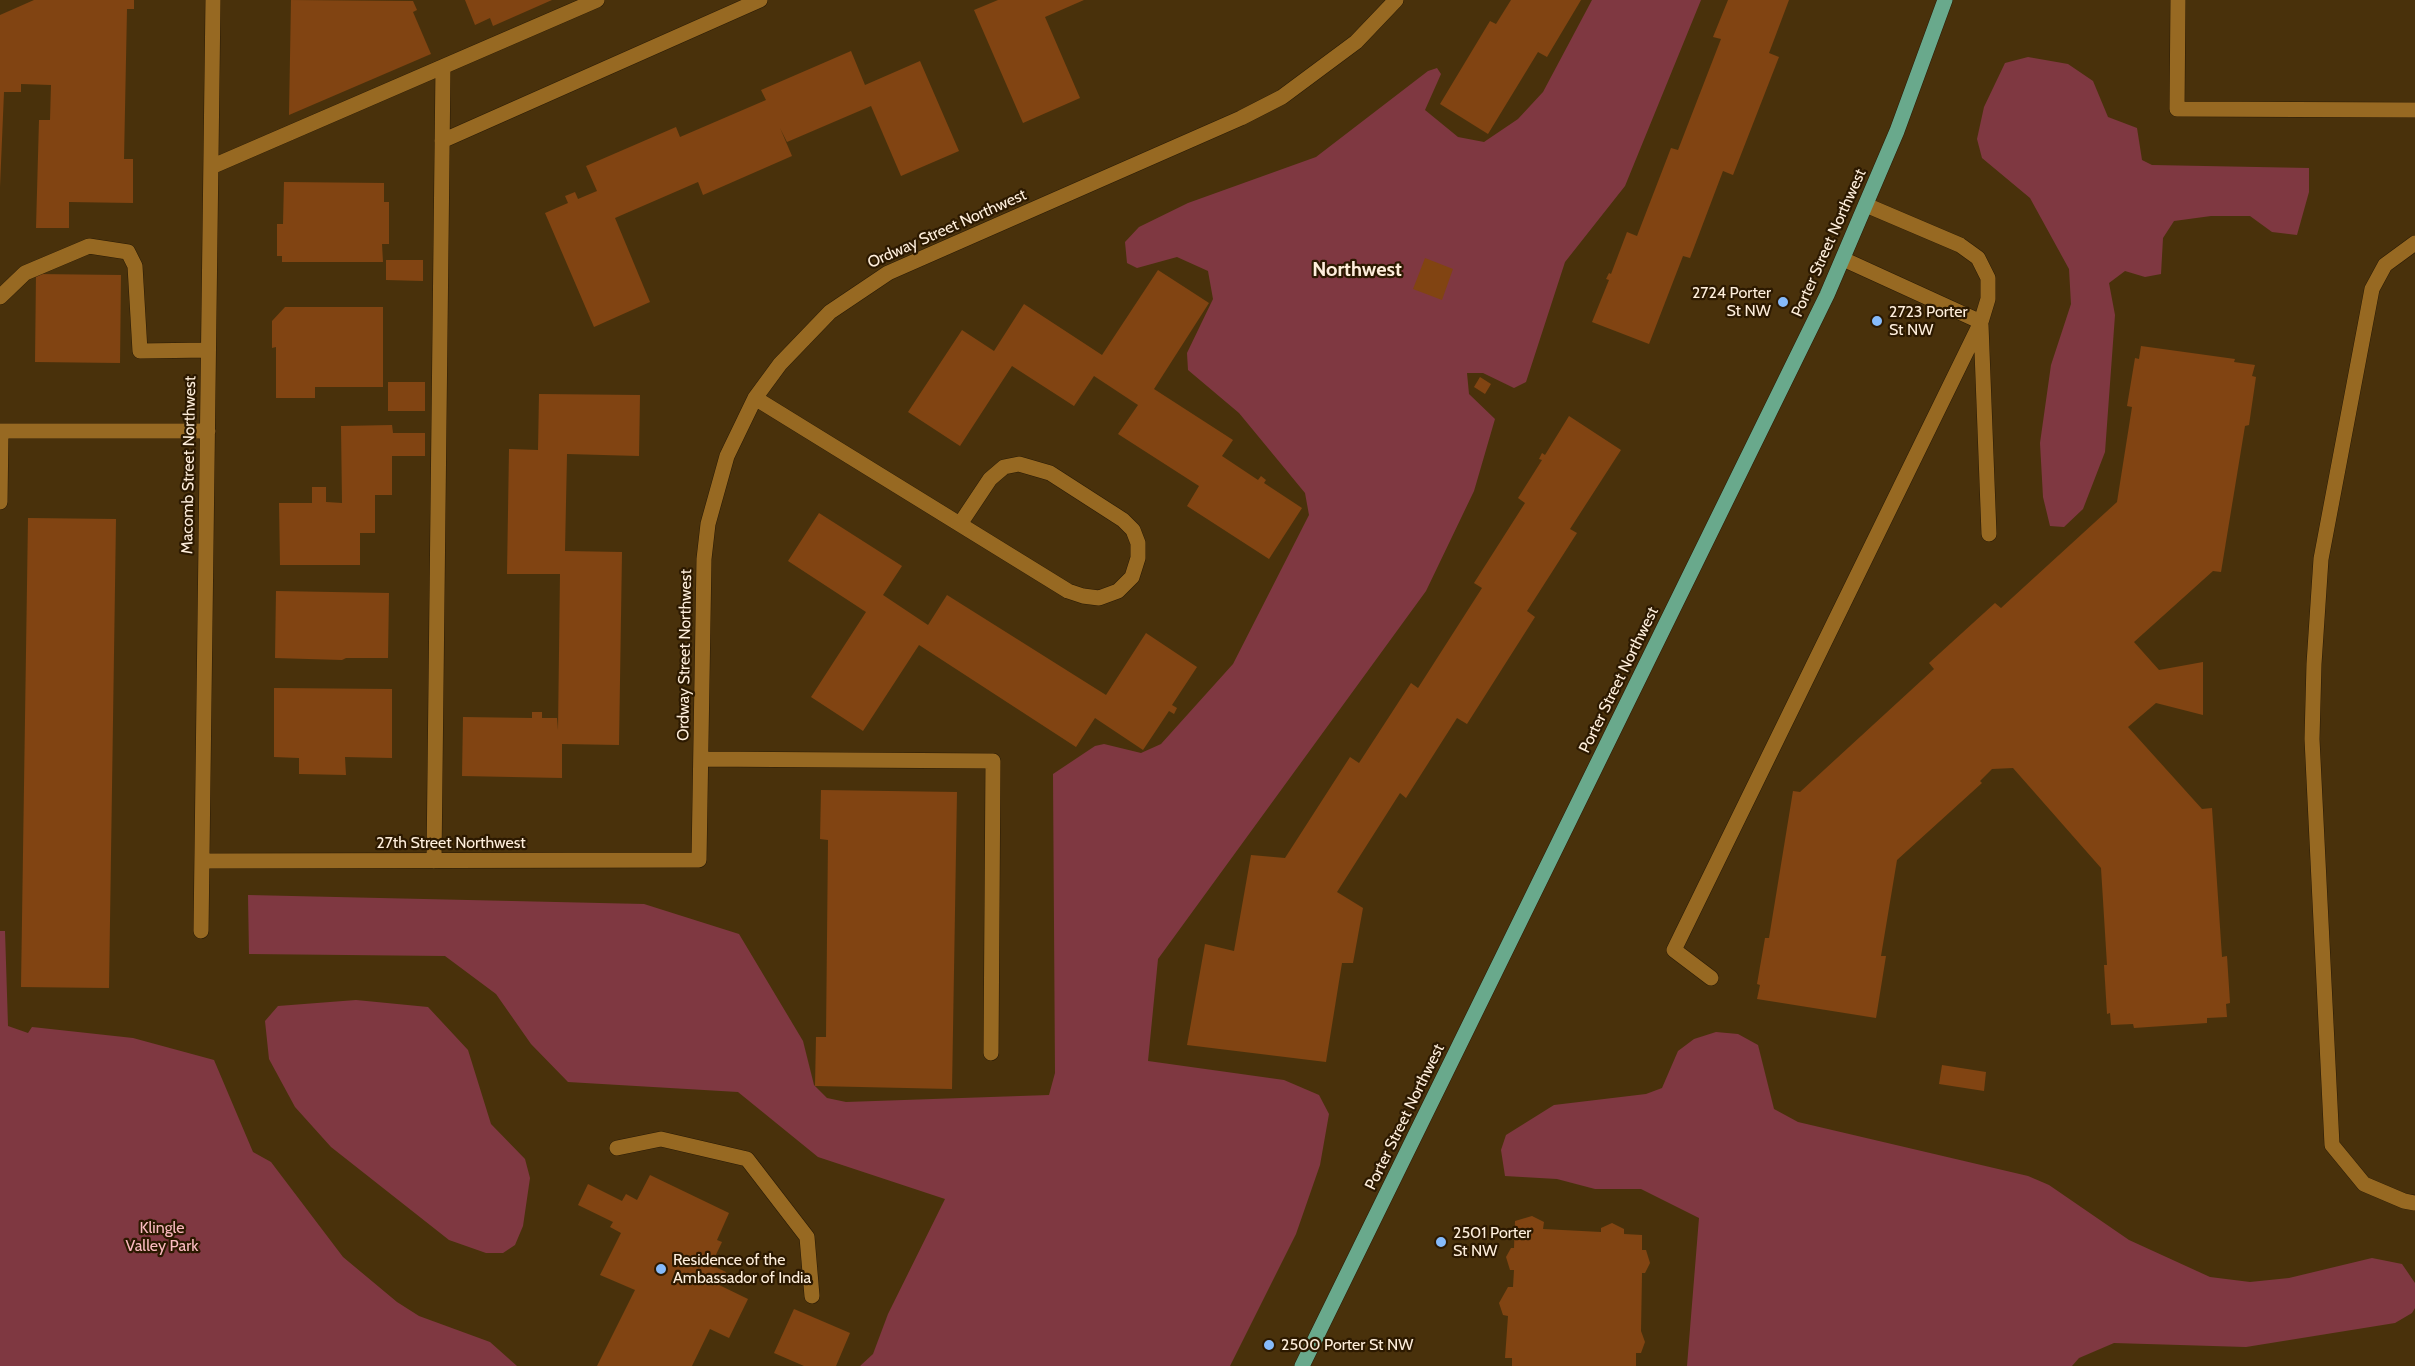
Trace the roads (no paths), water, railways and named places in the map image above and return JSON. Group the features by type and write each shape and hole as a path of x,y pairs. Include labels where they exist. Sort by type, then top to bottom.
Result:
{"main road":[{"name":"Porter Street Northwest","path":"1302,1366 1843,259 1898,131 1945,0"}],"street":[{"name":"Macomb Street Northwest","path":"201,931 213,0"},
{"path":"211,167 597,0"},
{"path":"442,141 760,0"},
{"name":"Ordway Street Northwest","path":"699,860 704,559 708,524 727,456 755,398 804,337 830,312 858,291 888,273 1231,123 1282,97 1320,71 1356,42 1396,0"},
{"path":"2178,0 2177,109 2415,111"},
{"path":"434,861 443,67"},
{"path":"1711,978 1674,950 1981,322 1988,299 1988,278 1978,258 1960,244 1866,205"},
{"path":"2415,243 2385,265 2372,289 2321,559 2312,739 2332,1145 2364,1184 2404,1202 2415,1203"},
{"path":"0,297 25,273 89,246 128,252 135,266 140,351 208,350"},
{"path":"1843,259 1981,322"},
{"path":"1981,322 1989,534"},
{"path":"755,398 1068,591 1099,598 1118,591 1131,576 1138,558 1136,537 1123,520 1050,473 1019,464 1004,467 990,479 960,524"},
{"path":"0,502 1,431 208,431"},
{"path":"701,759 993,761 991,1053"},
{"name":"27th Street Northwest","path":"202,861 699,860"},
{"path":"617,1148 661,1139 747,1159 807,1237 812,1296"}],"place":[{"name":"2724 Porter St NW","path":"1783,302"},
{"name":"2723 Porter St NW","path":"1877,321"},
{"name":"2501 Porter St NW","path":"1441,1242"},
{"name":"Residence of the Ambassador of India","path":"661,1269"},
{"name":"2500 Porter St NW","path":"1269,1345"}],"district":[{"name":"Northwest","path":"1357,270"}],"park label":[{"name":"Klingle Valley Park","path":"162,1237"}]}
